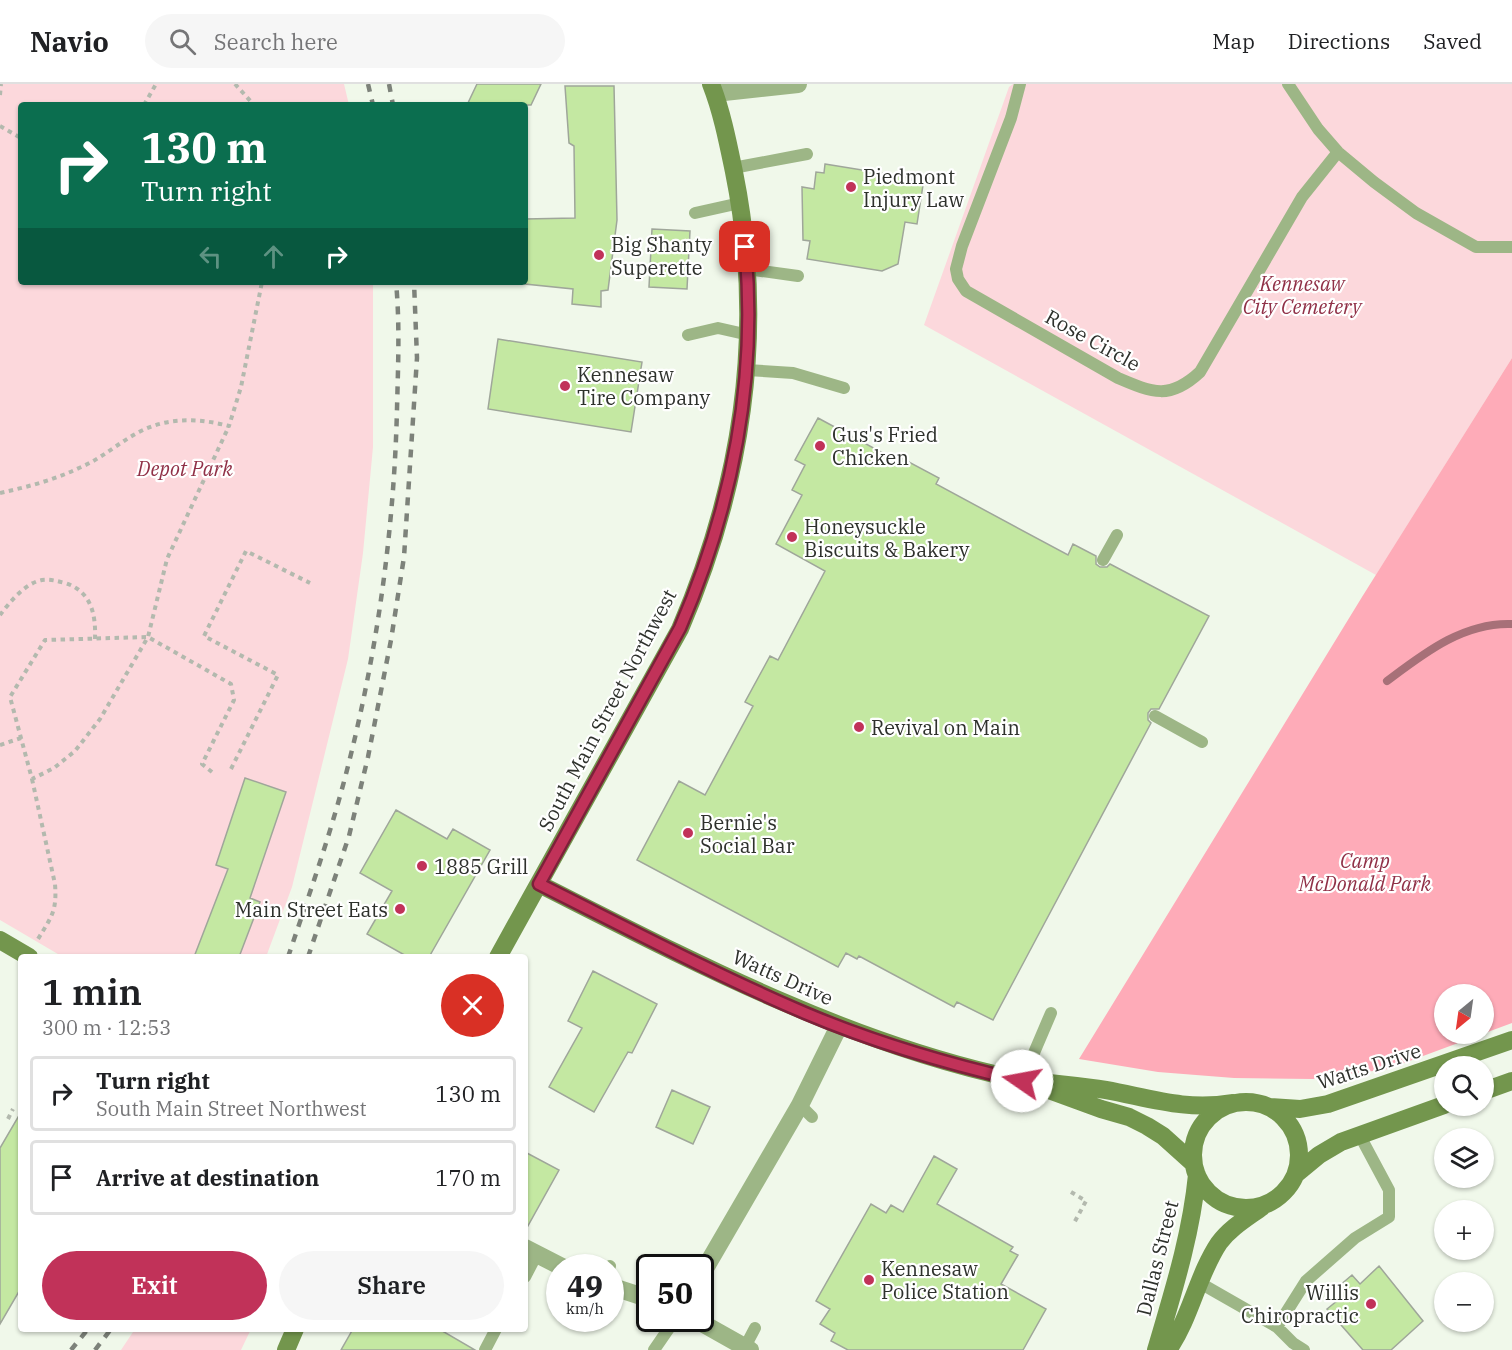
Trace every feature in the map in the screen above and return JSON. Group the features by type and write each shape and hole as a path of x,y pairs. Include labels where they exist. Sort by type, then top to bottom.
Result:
{"main road":[{"name":"South Main Street Northwest","path":"500,954 680,628 699,584 730,482 741,422 747,370 749,335 747,269 740,203 713,89"},
{"name":"Watts Drive","path":"539,884 717,972 806,1013 910,1050 1022,1081 1105,1090 1182,1106 1215,1106 1232,1103"},
{"path":"0,940 33,949"},
{"name":"Watts Drive","path":"1270,1107 1300,1109 1328,1104 1512,1040"},
{"name":"Watts Drive","path":"1022,1081 1101,1110 1129,1117 1148,1126 1163,1136 1195,1169"},
{"path":"1494,1087 1512,1081"},
{"path":"1232,1103 1258,1103 1270,1107 1283,1116 1298,1143 1299,1158 1296,1173 1289,1187 1278,1198 1249,1208 1232,1206 1217,1200 1205,1189 1195,1169 1193,1148 1197,1133 1205,1120 1217,1110 1232,1103"},
{"path":"1296,1173 1319,1155 1359,1134 1434,1108"},
{"name":"Dallas Street","path":"1156,1350 1191,1227 1195,1169"},
{"name":"Dallas Street","path":"1168,1350 1187,1318 1219,1243 1228,1233 1265,1204"},
{"path":"286,1350 295,1332"}],"street":[{"path":"713,89 798,84"},
{"path":"714,1255 806,1111 839,1026"},
{"path":"531,1251 546,1259"},
{"path":"714,1330 747,1349"}],"lane":[{"name":"Rose Circle","path":"1020,84 1011,117 962,246 956,269 958,279 966,291 1118,378 1160,393 1189,383 1200,372 1302,197 1338,152"},
{"path":"1288,84 1318,129 1338,152 1416,213 1476,247 1512,247"},
{"path":"733,168 807,154"},
{"path":"695,213 740,203"},
{"path":"747,269 798,276"},
{"path":"688,335 718,328 749,335"},
{"path":"747,370 793,373 844,388"},
{"path":"1103,560 1117,535"},
{"path":"1155,716 1202,742"},
{"path":"1022,1081 1051,1013"},
{"path":"1277,1327 1306,1281 1355,1238 1389,1217 1389,1190 1359,1134"},
{"path":"1200,1283 1277,1327 1293,1343 1304,1350"},
{"path":"747,1349 754,1328"},
{"path":"485,1350 494,1332"},
{"path":"654,1350 666,1332"}],"path":[{"path":"0,95 1,84"},
{"path":"146,102 156,84"},
{"path":"235,84 251,102"},
{"path":"0,126 18,136"},
{"path":"32,779 54,768 75,751 100,719 148,637 167,560 229,426 241,387 261,285"},
{"path":"0,494 39,484 81,468 138,433 156,426 191,419 229,426"},
{"path":"231,769 278,675 204,636 246,551 310,583"},
{"path":"0,615 9,603 28,587 41,580 53,580 75,588 88,599 96,620 95,639"},
{"path":"33,949 55,912 55,884 32,779 10,697 45,640 148,637 231,684 234,700 202,764 212,772"},
{"path":"0,745 21,738"},
{"path":"8,1119 13,1109"},
{"path":"1071,1192 1086,1201 1074,1223"}],"green space":[{"name":"Depot Park","path":"0,84 344,84 348,102 18,102 18,285 373,285 373,447 363,553 348,659 292,887 267,954 58,954 0,920"},
{"name":"Kennesaw City Cemetery","path":"1013,84 1512,84 1512,358 1376,575 924,325 1009,87"},
{"name":"Camp McDonald Park","path":"1512,358 1512,1023 1494,1029 1494,984 1434,984 1434,1044 1455,1044 1388,1069 1313,1079 1234,1078 1158,1072 1079,1059 1362,597"},
{"path":"133,1332 250,1332 241,1350 121,1350"}],"building":[{"path":"477,84 541,84 531,105 528,105 528,102 468,102"},
{"path":"565,86 614,86 617,220 608,290 601,291 601,307 572,304 573,289 528,284 528,219 575,218 574,146 569,143"},
{"path":"825,164 912,178 911,183 923,185 917,224 905,222 898,264 882,271 807,259 810,241 803,240 802,187 814,189 816,172 824,173"},
{"path":"652,229 690,231 687,289 649,287"},
{"name":"Kennesaw Tire Company","path":"498,339 642,362 631,432 488,409"},
{"name":"Revival on Main","path":"818,418 890,457 892,453 939,478 936,484 1068,555 1073,544 1096,556 1096,564 1100,567 1107,567 1110,564 1209,616 1159,709 1151,709 1148,713 1148,720 1151,723 993,1020 957,1002 954,1007 859,956 857,959 846,953 838,967 637,860 679,781 705,795 753,706 745,702 770,656 778,660 825,571 776,544 802,495 792,490 805,465 795,460"},
{"path":"245,778 286,792 250,898 260,902 240,954 195,954 228,869 216,865"},
{"name":"1885 Grill","path":"396,810 447,839 453,829 490,850 431,954 403,954 367,934 392,891 360,873"},
{"path":"593,971 657,1004 632,1053 628,1052 594,1112 549,1087 582,1028 568,1021"},
{"path":"672,1090 710,1107 693,1144 656,1127"},
{"path":"18,1117 18,1293 0,1324 0,1148"},
{"path":"528,1154 559,1170 528,1226"},
{"path":"934,1156 957,1169 937,1204 1013,1247 1010,1251 1018,1255 1001,1284 1046,1309 1023,1350 848,1350 831,1341 835,1333 820,1324 830,1309 816,1301 871,1204 886,1213 891,1205 903,1212"},
{"name":"Willis Chiropractic","path":"1379,1266 1423,1321 1391,1350 1363,1350 1327,1309 1338,1300 1332,1292 1352,1275 1360,1284"},
{"path":"351,1332 444,1332 475,1350 341,1350"}],"waterway":[{"path":"1387,681 1415,660 1460,634 1477,628 1512,624"}],"railway":[{"path":"368,84 372,102"},
{"path":"389,84 392,102"},
{"path":"289,954 341,794 358,726 375,637 388,546 395,455 398,346 396,285"},
{"path":"309,954 349,836 368,757 391,640 404,557 417,358 414,285"},
{"path":"71,1350 86,1332"},
{"path":"95,1350 109,1332"}],"place":[{"name":"Piedmont Injury Law","path":"851,187"},
{"name":"Big Shanty Superette","path":"599,255"},
{"name":"Kennesaw Tire Company","path":"565,386"},
{"name":"Gus's Fried Chicken","path":"820,446"},
{"name":"Honeysuckle Biscuits & Bakery","path":"792,537"},
{"name":"Revival on Main","path":"859,727"},
{"name":"Bernie's Social Bar","path":"688,833"},
{"name":"1885 Grill","path":"422,866"},
{"name":"Main Street Eats","path":"400,909"},
{"name":"Kennesaw Police Station","path":"869,1280"},
{"name":"Willis Chiropractic","path":"1371,1304"}],"route":[{"path":"745,247 749,335 747,370 741,422 730,482 714,539 699,584 680,628 539,884 717,972 806,1013 910,1050 1022,1081"}]}
